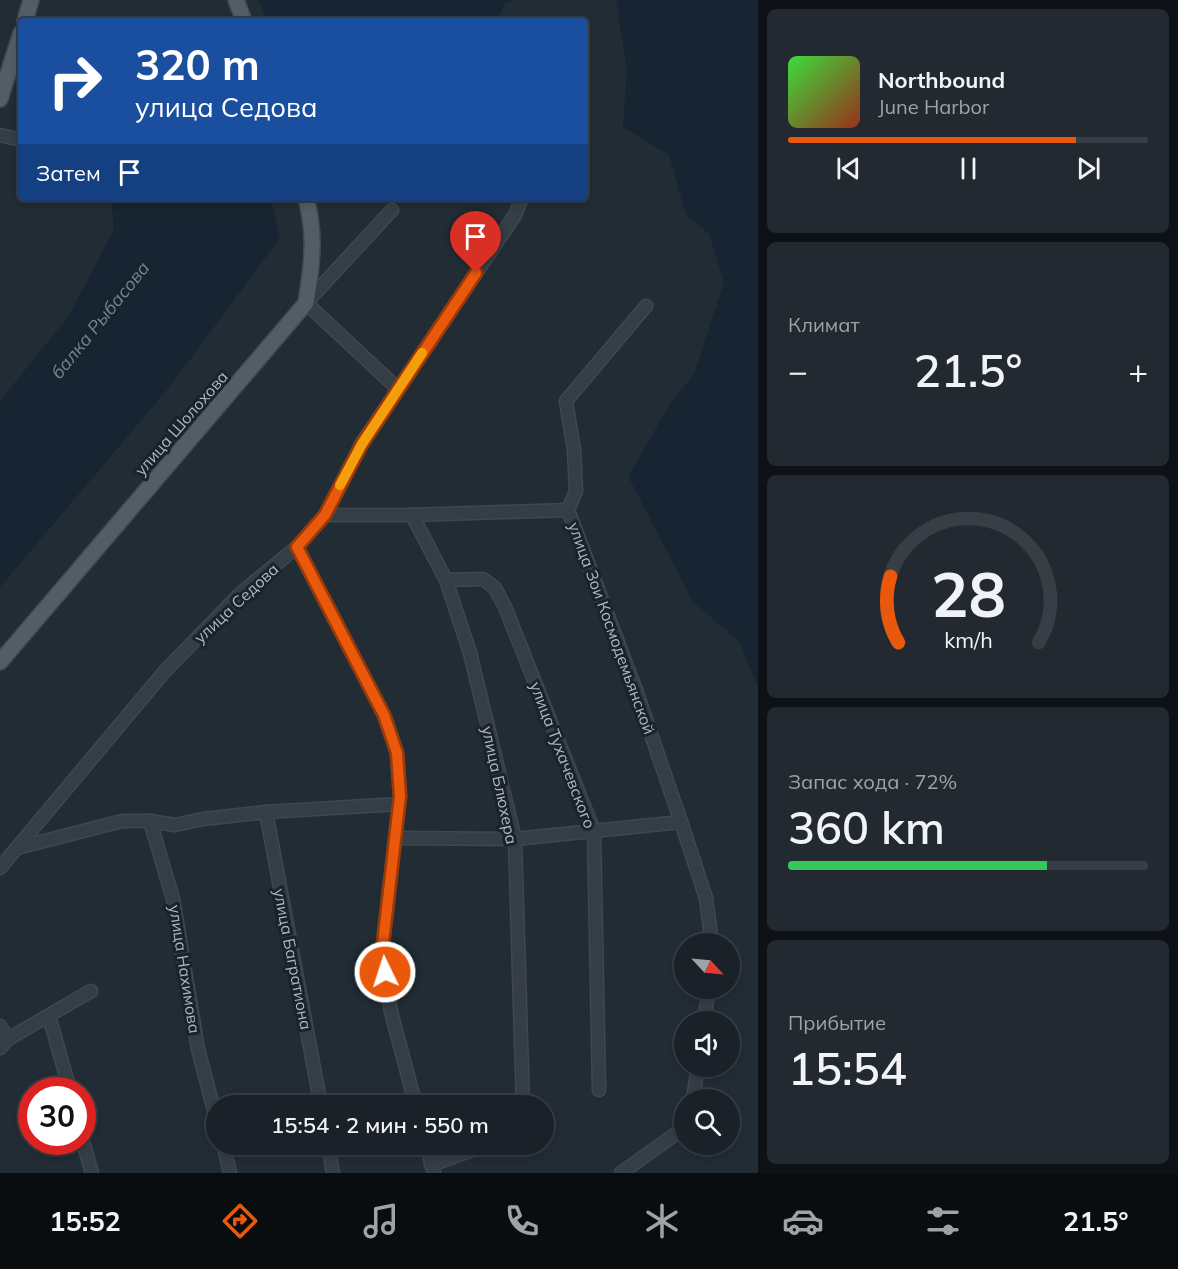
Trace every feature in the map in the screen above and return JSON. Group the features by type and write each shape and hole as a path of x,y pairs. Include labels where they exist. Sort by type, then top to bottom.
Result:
{"main road":[{"path":"26,18 31,0"},
{"path":"236,0 243,18"},
{"path":"0,96 18,42"},
{"path":"306,201 313,234 306,303"},
{"name":"улица Шолохова","path":"0,662 306,303"}],"street":[{"path":"0,135 18,139"},
{"name":"улица Седова","path":"0,868 165,671 241,594 297,547 325,515 362,444 515,215 521,201"},
{"name":"улица Шолохова","path":"306,303 392,210"},
{"path":"306,303 398,390"},
{"path":"568,510 576,491 574,450 566,401 646,306"},
{"name":"улица Зои Космодемьянской","path":"325,515 568,510 681,822 706,897 711,933"},
{"name":"улица Блюхера","path":"412,515 446,580 470,653 515,839 523,1095"},
{"path":"297,547 384,715 397,753 400,796 382,952 391,1012 413,1095"},
{"name":"улица Тухачевского","path":"446,580 483,579 495,588 506,607 594,831 599,1090"},
{"path":"17,848 122,821 150,821 175,825 203,819 266,812 399,804"},
{"name":"улица Багратиона","path":"266,812 319,1095"},
{"name":"улица Нахимова","path":"150,821 173,899 198,1049 210,1095"},
{"path":"395,838 515,839 681,822"},
{"path":"0,1026 4,1044 91,991"},
{"path":"49,1016 66,1077"},
{"path":"621,1173 674,1135"},
{"path":"87,1155 92,1173"},
{"path":"226,1155 230,1173"},
{"path":"330,1155 333,1173"},
{"path":"433,1169 464,1155"}],"water":[{"path":"259,0 513,0 505,4 498,18 266,18"},
{"path":"616,0 758,0 758,686 739,641 693,602 628,476 672,401 694,374 724,283 709,234 686,215 669,155 623,127 627,69"},
{"name":"балка Рыбасова","path":"111,201 271,201 280,238 171,385 0,587 0,401 68,317 114,230"}],"slow traffic":[{"path":"340,485 362,444 422,353"}],"route":[{"path":"385,972 382,952 400,796 397,753 384,715 297,547 325,515 362,444 476,273"}]}
